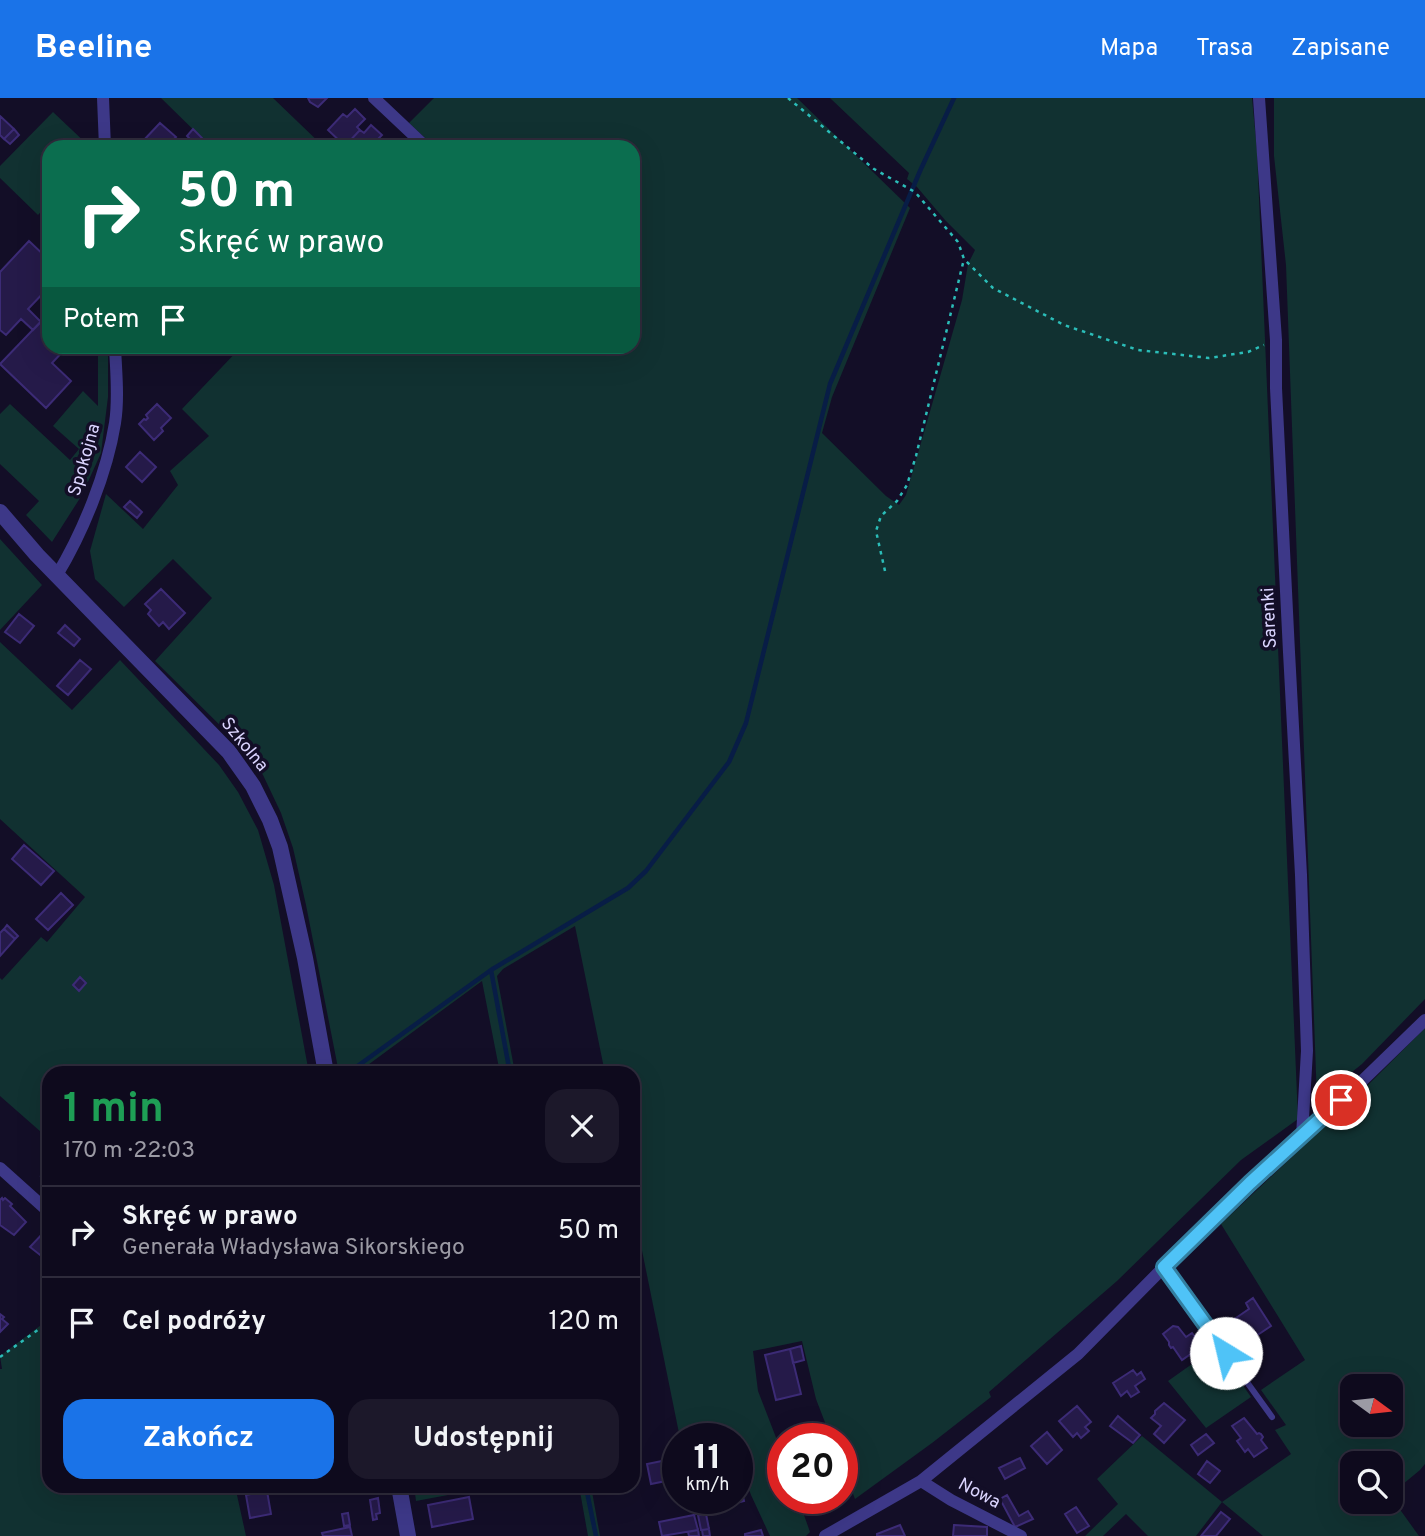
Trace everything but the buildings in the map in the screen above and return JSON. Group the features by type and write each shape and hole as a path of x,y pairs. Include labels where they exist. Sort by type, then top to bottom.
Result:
{"street":[{"path":"103,98 105,140"},
{"path":"374,98 419,140"},
{"name":"Sarenki","path":"1259,98 1276,340 1276,388 1301,875 1307,1051 1302,1136"},
{"name":"Spokojna","path":"57,575 78,539 110,446 116,408 115,354"},
{"name":"Szkolna","path":"0,512 57,575 229,752 253,786 270,820 284,862 325,1066"},
{"path":"825,1536 921,1481 1078,1354 1164,1267 1425,1020"},
{"path":"0,1168 42,1206"},
{"name":"Nowa","path":"921,1481 951,1500 1021,1536"},
{"path":"400,1493 408,1536"}],"lane":[{"path":"1164,1267 1272,1417"}],"path":[{"path":"788,98 874,169 915,192 957,242 964,259 993,288 1064,325 1138,350 1209,358 1248,352 1276,340"},
{"path":"885,571 876,531 881,516 897,501 910,475 964,259"},
{"path":"0,1357 42,1326"}],"green space":[{"path":"161,98 273,98 317,140 204,140"},
{"path":"434,98 797,98 910,208 832,397 822,433 886,496 899,505 906,495 962,300 968,264 975,250 907,179 909,173 830,98 1252,98 1257,151 1298,1119 1241,1160 1117,1281 989,1392 991,1397 858,1497 858,1423 825,1423 816,1399 802,1341 753,1351 758,1391 770,1423 767,1423 767,1514 804,1514 810,1532 806,1536 770,1536 753,1499 753,1423 677,1423 640,1241 640,1066 604,1066 575,926 503,969 497,976 514,1066 499,1066 482,981 367,1066 338,1066 306,905 293,848 281,813 263,775 243,748 155,661 212,598 173,559 124,607 95,579 90,551 106,494 143,529 178,485 170,471 209,436 182,409 234,354 640,354 640,140 427,140 409,123"},
{"path":"1274,98 1425,98 1425,999 1362,1064 1317,1100 1286,265 1274,156"},
{"path":"53,112 83,140 42,140 42,211 38,215 0,178 0,166"},
{"path":"98,354 108,354 108,397 101,453 82,495 52,542 26,515 39,501 0,464 0,414 10,404 70,460 79,449 53,426 83,391 98,406"},
{"path":"0,539 42,585 0,630"},
{"path":"0,642 72,710 120,660 219,765 238,792 258,830 274,885 308,1066 42,1066 42,1133 0,1096 0,978 2,980 41,937 47,942 85,897 0,819"},
{"path":"1425,1028 1425,1464 1403,1484 1403,1451 1340,1451 1340,1514 1403,1514 1419,1536 1263,1536 1222,1502 1291,1454 1275,1430 1286,1425 1261,1390 1305,1360 1221,1224"},
{"path":"42,1324 42,1493 237,1493 246,1536 0,1536 0,1356"},
{"path":"1216,1347 1251,1397 1206,1428 1168,1381"},
{"path":"1142,1436 1222,1502 1196,1536 1148,1536 1126,1514 1103,1536 1085,1536 1118,1504 1097,1479"},
{"path":"415,1493 459,1493 416,1501"},
{"path":"580,1493 592,1493 600,1536 588,1536"}],"waterway":[{"path":"358,1066 491,970 628,888 646,871 729,762 746,723 830,384 920,171 954,98"},
{"path":"491,970 509,1066"},
{"path":"587,1493 596,1536"}],"route":[{"path":"1226,1353 1164,1267 1341,1100"}]}
